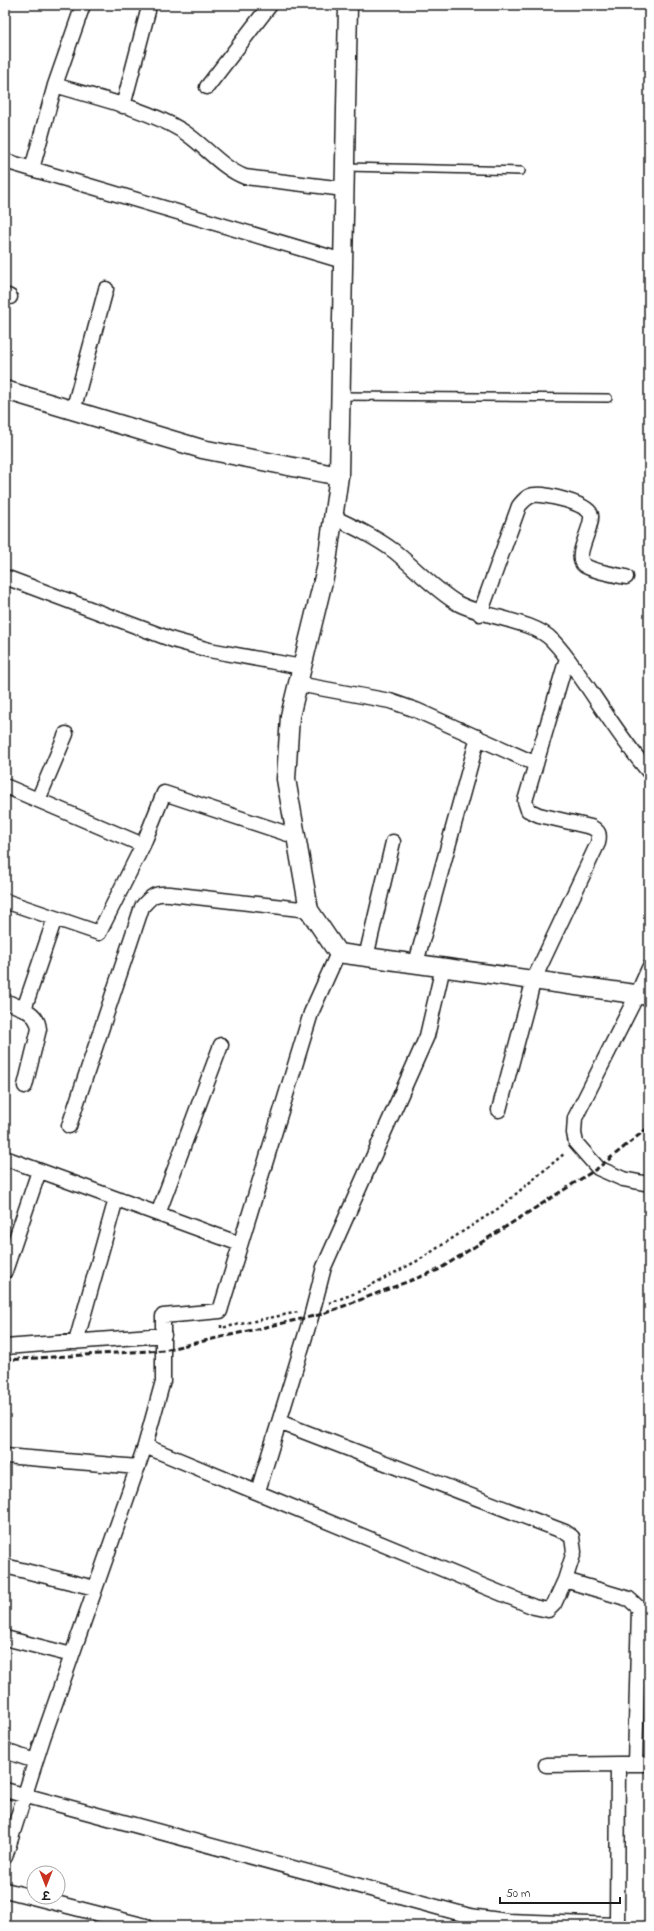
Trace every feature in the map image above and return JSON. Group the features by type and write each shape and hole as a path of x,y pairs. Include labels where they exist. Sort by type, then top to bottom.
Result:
{"street":[{"path":"32,169 55,85 83,5"},
{"path":"206,87 270,5"},
{"path":"348,5 339,476 326,569 290,716 286,779 309,910 338,953 534,979 643,996"},
{"path":"123,106 148,11"},
{"path":"55,85 162,120 198,141 234,173 245,177 344,189"},
{"path":"5,161 343,262"},
{"path":"73,410 106,289"},
{"path":"5,390 202,449 339,476"},
{"path":"480,614 520,506 525,499 532,495 541,495 581,505 589,509 592,516 591,524 581,554 581,561 584,565 591,568 626,577"},
{"path":"333,517 376,539 394,551 457,603 480,614 534,628 551,639 567,658 625,744 649,772"},
{"path":"5,577 173,640 390,701 440,719 536,764"},
{"path":"499,1110 534,979 600,836 598,831 591,827 539,815 528,810 525,801 567,658"},
{"path":"38,800 66,734"},
{"path":"416,963 478,737"},
{"path":"5,786 143,845"},
{"path":"5,901 99,933 143,845 164,793 297,837"},
{"path":"366,957 393,842"},
{"path":"69,1126 142,907 150,898 157,893 309,910"},
{"path":"24,1009 55,918"},
{"path":"5,1857 35,1761 145,1446 163,1381 163,1316 220,1311 311,1013 338,953"},
{"path":"258,1491 324,1267 428,1036 443,967"},
{"path":"649,968 643,996 575,1118 574,1133 576,1143 598,1168 623,1179 649,1184"},
{"path":"5,1001 33,1014 38,1022 39,1029 25,1086"},
{"path":"158,1214 221,1045"},
{"path":"5,1158 240,1244"},
{"path":"5,1271 39,1171"},
{"path":"76,1342 116,1199"},
{"path":"5,1347 164,1335"},
{"path":"145,1446 258,1491 534,1607 548,1610 554,1604 565,1580 574,1552 572,1537 565,1532 279,1422"},
{"path":"5,1456 138,1467"},
{"path":"5,1566 95,1588"},
{"path":"565,1580 629,1599 639,1608 635,1764"},
{"path":"5,1638 72,1655"},
{"path":"5,1751 35,1761"},
{"path":"5,1790 470,1916 518,1924 617,1925 618,1764"},
{"path":"546,1765 649,1764"},
{"path":"5,1890 146,1926"}],"lane":[{"path":"345,167 521,171"},
{"path":"340,396 608,398"}],"path":[{"path":"220,1311 221,1328 313,1308 356,1293 419,1260 499,1208 576,1143"}],"railway":[{"path":"5,1360 164,1350 323,1314 438,1270 598,1168 649,1127"}]}
